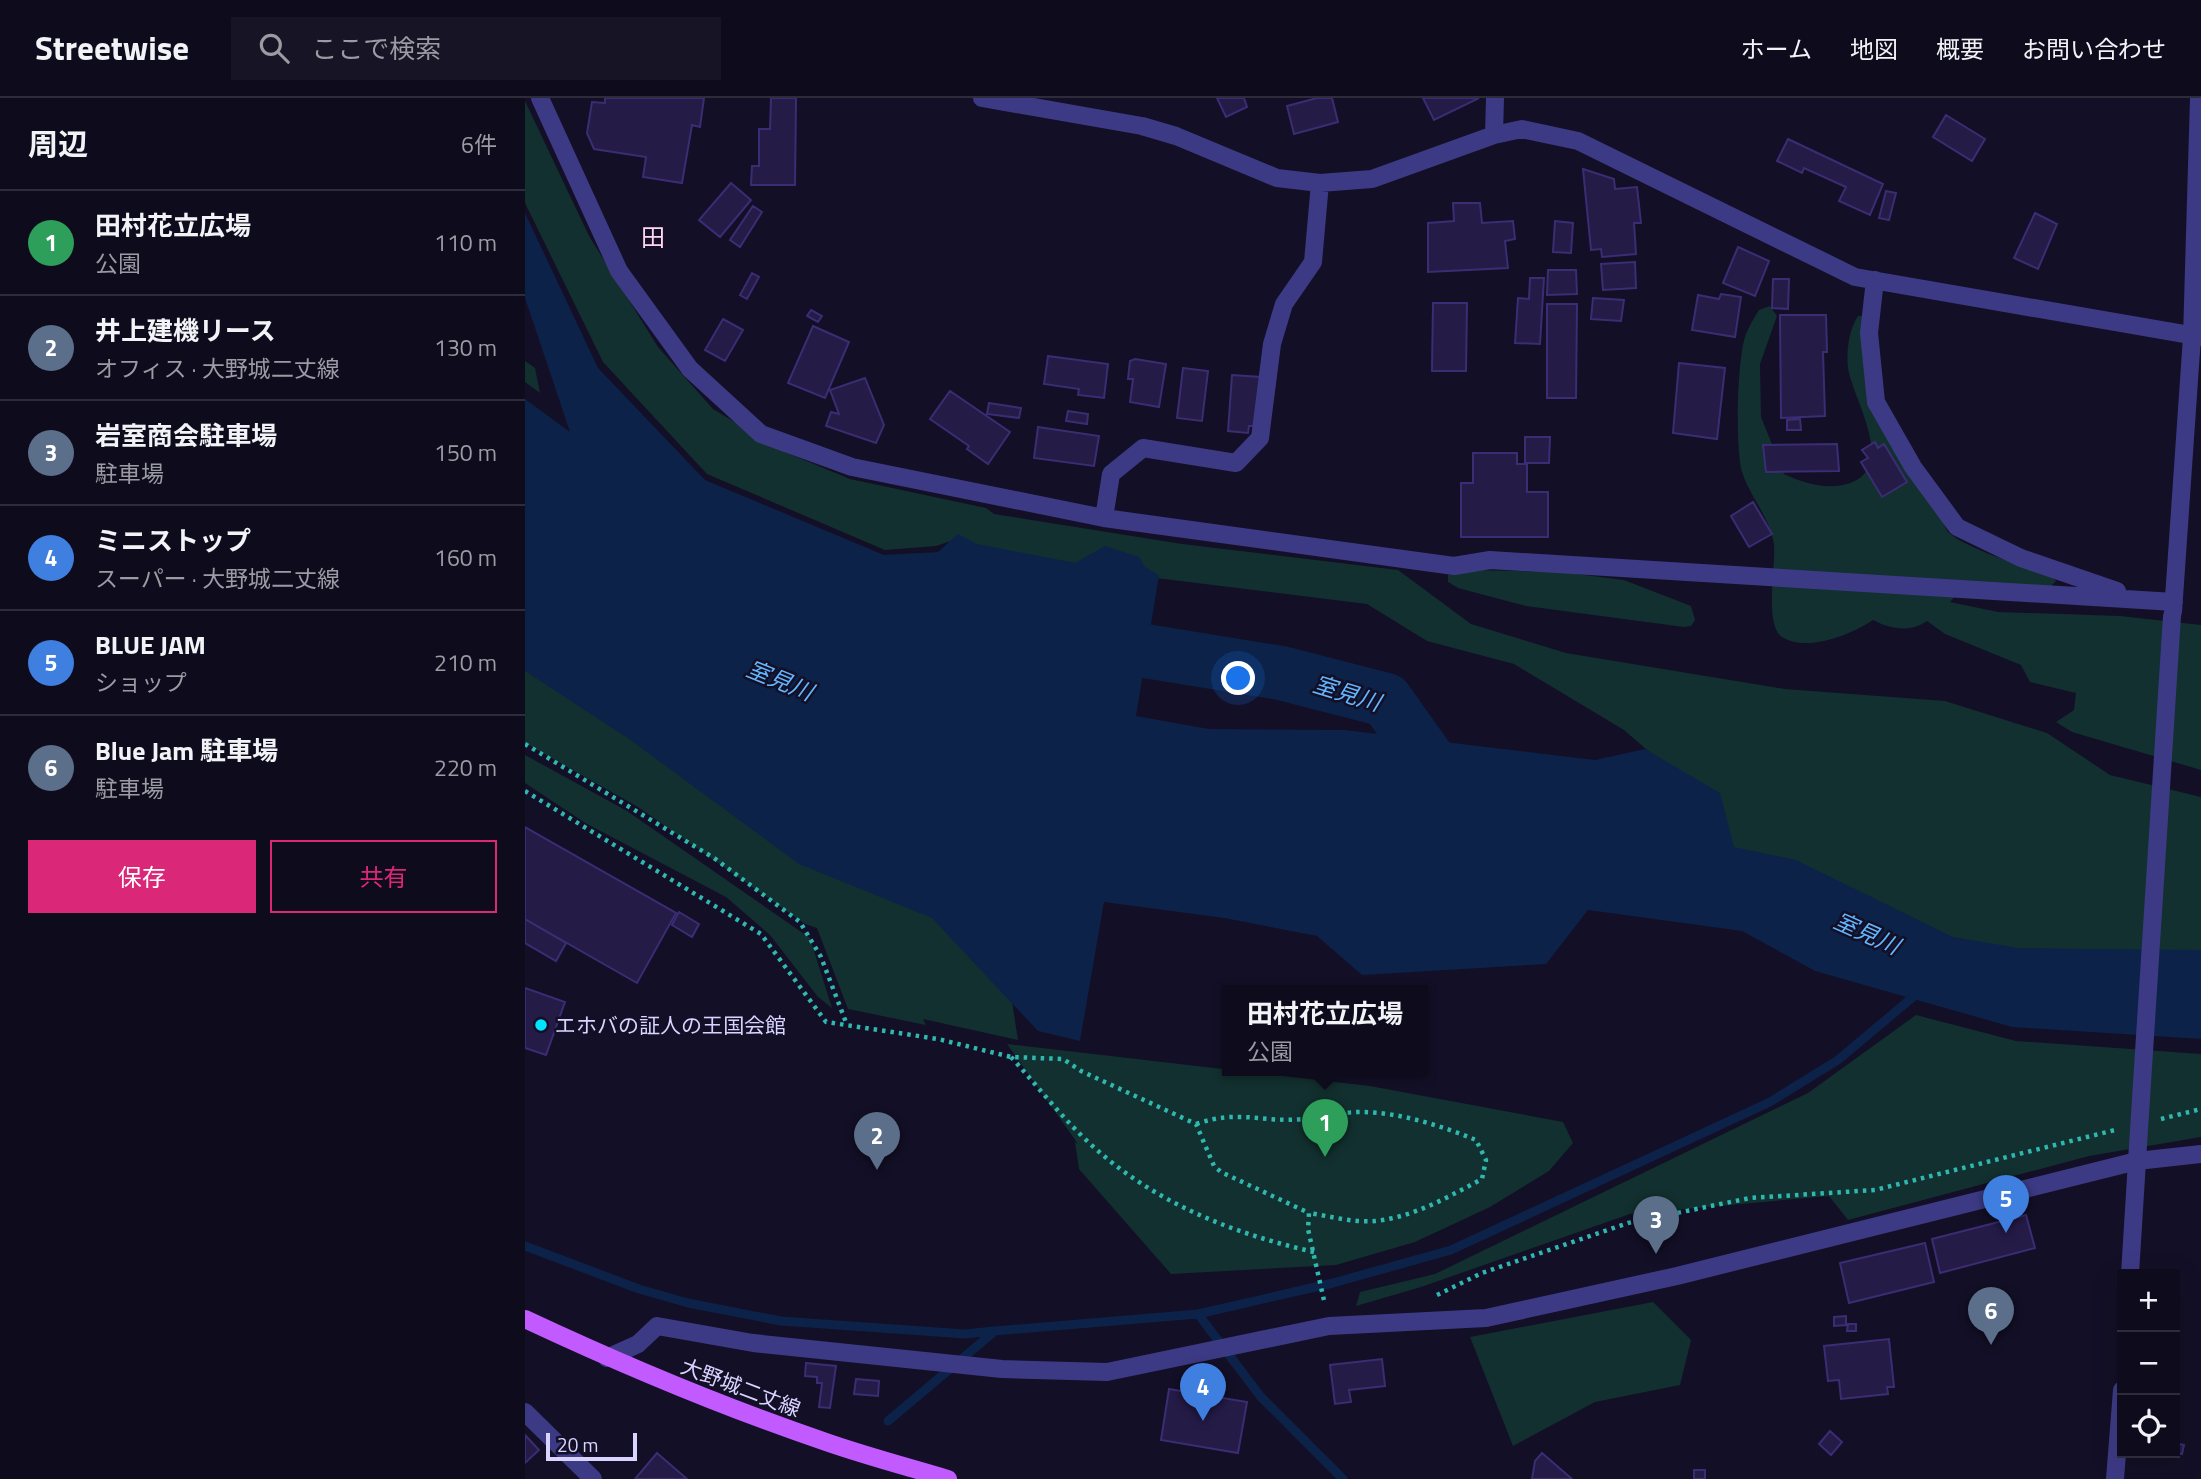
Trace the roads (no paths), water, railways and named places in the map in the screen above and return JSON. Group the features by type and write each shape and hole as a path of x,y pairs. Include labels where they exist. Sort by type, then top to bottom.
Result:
{"main road":[{"name":"大野城二丈線","path":"525,1319 607,1358 715,1403 829,1444 949,1479"}],"street":[{"path":"540,98 619,271 690,369 761,434 852,467 1104,518 1454,566 1490,560 2135,598"},
{"path":"982,98 1142,126 1176,135 1276,178 1320,183 1372,179 1494,135 1522,130 1578,141 1855,277 2197,337"},
{"path":"1494,135 1495,98"},
{"path":"2130,1269 2173,609 2197,337 2199,98"},
{"path":"1104,518 1111,474 1143,448 1236,463 1260,438 1272,344 1283,304 1313,262 1320,183"},
{"path":"1875,280 1869,333 1876,402 1913,467 1957,527 2021,558 2173,609"},
{"path":"607,1358 638,1344 657,1326 753,1343 1002,1369 1107,1372 1329,1326 1486,1318 1677,1276 2137,1161 2201,1154"},
{"path":"2115,1479 2122,1395"},
{"path":"525,1412 593,1479"}],"water":[{"path":"525,213 598,368 705,480 884,555 938,552 958,534 977,544 1075,563 1105,546 1139,557 1145,567 1159,575 1136,716 1209,729 1345,730 1595,760 1645,749 1720,793 1734,847 1796,860 1953,937 2018,948 2201,950 2201,1039 2012,1027 1815,971 1742,931 1588,910 1546,964 1362,975 1317,936 1224,918 1104,902 1080,1041 1038,1031 932,918 799,864 629,739 525,671 525,399 570,432 525,298"}],"waterway":[{"name":"室見川","path":"1075,663 1127,648 1281,673 1386,700 1440,776 1465,785"},
{"path":"888,1421 995,1331 1198,1314 1333,1283 1451,1250 1770,1102 1838,1060 1919,992"},
{"path":"525,1246 639,1289 688,1303 781,1321 965,1334 994,1331"},
{"path":"1198,1314 1261,1397 1343,1479"}],"place":[{"name":"エホバの証人の王国会館","path":"541,1025"},
{"name":"田村花立広場","path":"1325,1157"},
{"name":"井上建機リース","path":"877,1170"},
{"name":"BLUE JAM","path":"2006,1233"},
{"name":"岩室商会駐車場","path":"1656,1254"},
{"name":"Blue Jam 駐車場","path":"1991,1345"},
{"name":"ミニストップ","path":"1203,1421"}],"district":[{"name":"田","path":"653,237"}]}
